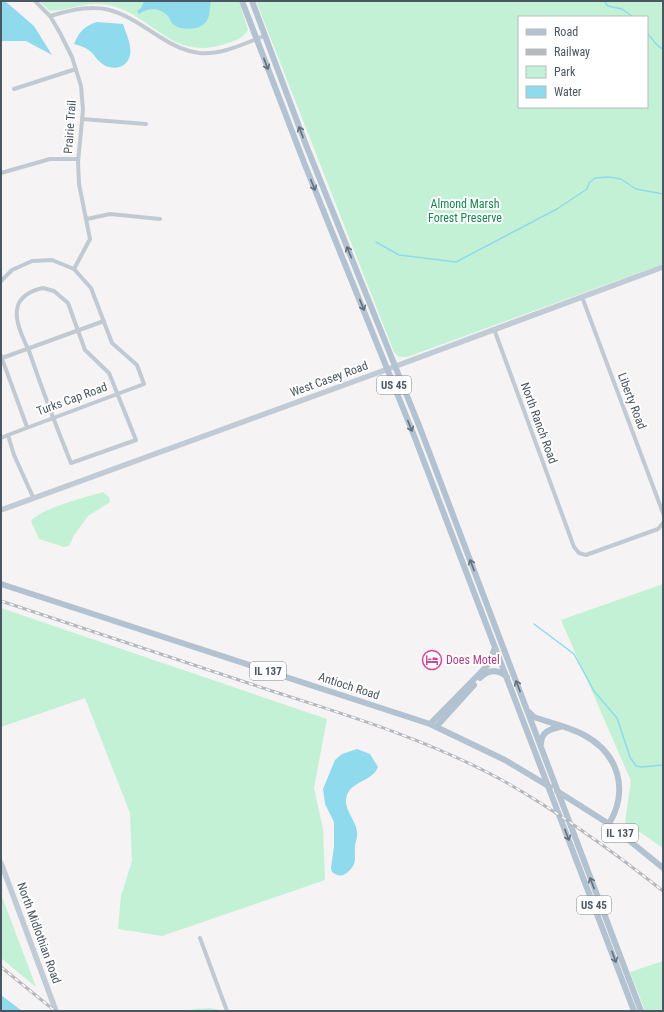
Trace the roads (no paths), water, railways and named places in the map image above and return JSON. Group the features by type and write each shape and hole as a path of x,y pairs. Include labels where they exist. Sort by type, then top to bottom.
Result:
{"main road":[{"name":"US 45","path":"242,1 388,369 634,1011"},
{"name":"US 45","path":"252,1 264,36 420,428 641,1011"},
{"name":"West Casey Road","path":"1,510 663,267"},
{"name":"Antioch Road","path":"1,584 433,726 530,774 608,824 663,868"},
{"path":"433,726 488,666 495,648"},
{"path":"433,726 484,675 495,671 502,673 507,678"},
{"path":"528,711 534,718 583,734 598,744 613,764 620,787 615,813 608,824"},
{"path":"541,748 541,740 546,732 554,728 562,727"},
{"name":"North Midlothian Road","path":"1,863 56,1011"}],"street":[{"name":"Prairie Trail","path":"35,1 50,16 76,69 83,97 78,159 79,184 90,239 74,269"},
{"path":"50,16 79,6 107,7 125,14 173,45 199,53 223,51 264,36"},
{"path":"14,89 76,69"},
{"path":"82,119 146,124"},
{"path":"1,172 50,159 78,159"},
{"path":"87,219 110,214 160,219"},
{"path":"1,281 12,270 32,261 52,260 74,269 91,288 104,321 1,357 27,426"},
{"path":"43,288 54,291 68,302 88,354 110,373 136,440 70,464 28,348 16,310 22,299 33,290 43,288"},
{"name":"Liberty Road","path":"582,297 663,513"},
{"name":"Turks Cap Road","path":"1,438 27,426 144,384 137,365 112,343 104,321"},
{"name":"North Ranch Road","path":"494,329 574,547 579,553 584,555 658,529 663,524"},
{"path":"8,435 14,455 33,497"},
{"path":"200,938 227,1011"}],"water":[{"path":"1,1 5,1 34,26 52,55 26,41 1,41"},
{"path":"144,1 211,1 209,15 206,22 199,27 186,29 174,25 164,12 153,9 146,10 139,14 137,11 141,8"},
{"path":"97,22 123,24 129,40 130,52 127,62 122,66 115,68 106,66 102,64 89,50 74,44 82,30"},
{"path":"357,749 370,754 378,767 371,776 354,786 347,795 346,805 357,832 355,860 353,866 348,872 344,875 340,875 332,872 331,868 334,846 334,822 325,804 323,789 335,760 342,754"},
{"path":"1,995 22,1011 1,1011"}],"waterway":[{"path":"604,1 608,6 622,9 632,16"},
{"path":"648,34 658,46 663,49"},
{"path":"376,242 399,255 456,262 557,209 587,189 589,183 595,178 608,177 621,179 636,189 663,194"},
{"path":"534,624 574,654 594,691 617,718 630,757 636,766 642,767 663,765"}],"railway":[{"path":"1,601 359,720 445,752 500,779 543,804 604,846 663,891"},
{"path":"1,967 55,1011"}],"place":[{"name":"Does Motel","path":"432,660"}],"park label":[{"name":"Almond Marsh Forest Preserve","path":"465,211"}]}
